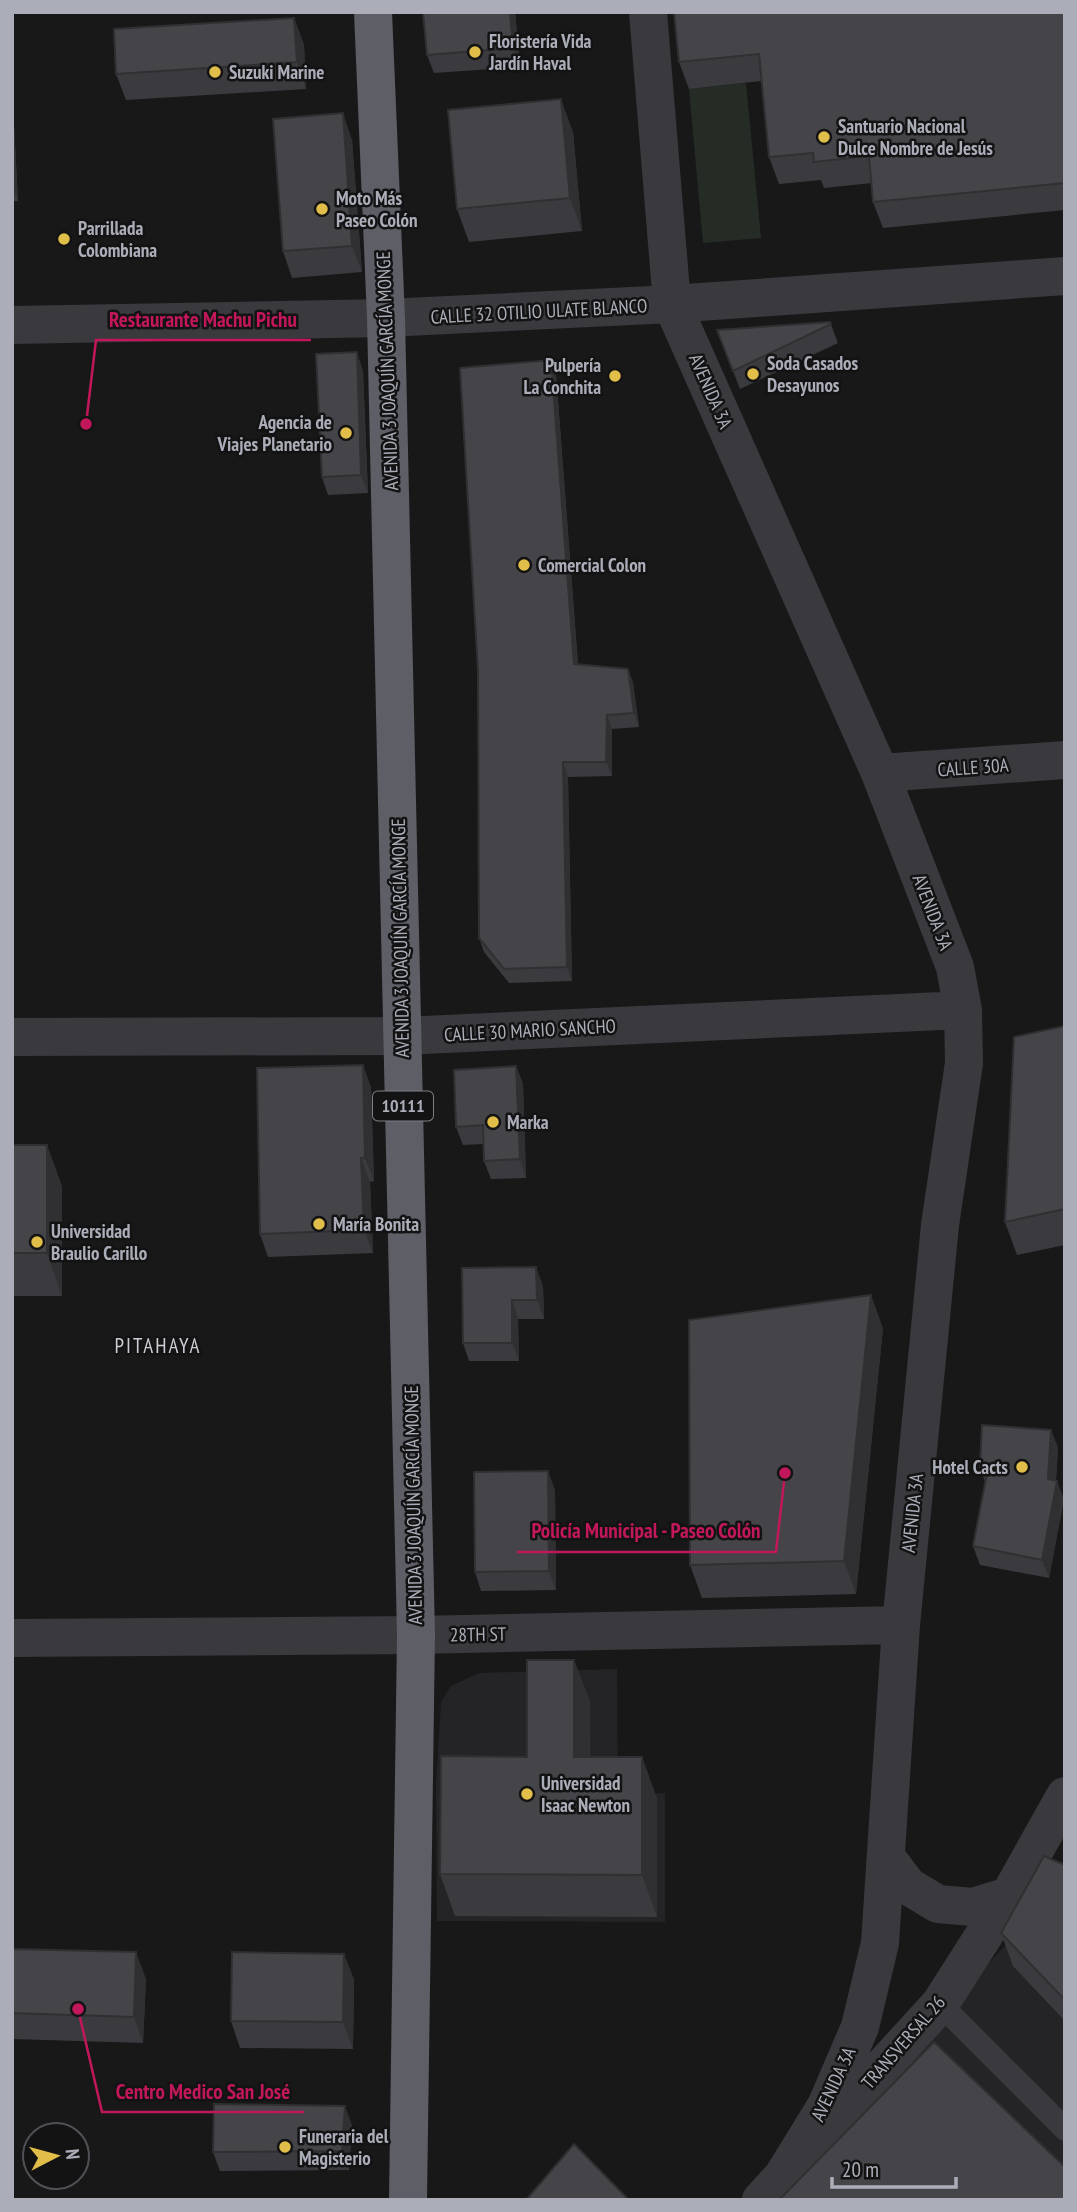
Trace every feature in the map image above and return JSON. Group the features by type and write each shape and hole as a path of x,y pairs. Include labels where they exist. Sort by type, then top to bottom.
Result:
{"highway":[{"name":"AVENIDA 3 JOAQUÍN GARCÍA MONGE","path":"373,12 386,318 416,1635 408,2200"}],"street":[{"name":"AVENIDA 3A","path":"648,12 672,304 880,773 955,967 962,1010 964,1063 940,1225 901,1625 880,1943 860,2027 826,2106 771,2189"},
{"name":"CALLE 32 OTILIO ULATE BLANCO","path":"12,325 386,318 672,304 1065,276"},
{"name":"CALLE 30A","path":"880,773 1065,760"},
{"name":"CALLE 30 MARIO SANCHO","path":"12,1037 402,1035 962,1010"},
{"name":"28TH ST","path":"12,1638 416,1635 901,1625"},
{"name":"TRANSVERSAL 26","path":"771,2189 940,2004 1009,1896 1065,1796"},
{"path":"886,1857 908,1886 938,1904 973,1907 1009,1896"}],"lane":[{"path":"940,2004 1065,2129"}],"shaded area":[{"path":"746,83 761,238 703,243 689,89"},
{"name":"Universidad Isaac Newton","path":"617,1669 618,1796 665,1793 665,1922 437,1921 436,1784 441,1702 451,1686 479,1673"},
{"path":"1056,1889 1065,1893 1065,2200 775,2200"}],"building":[{"path":"423,12 510,12 513,48 427,55"},
{"path":"674,12 1065,12 1065,183 873,202 869,156 814,162 813,153 769,157 759,54 679,62"},
{"path":"294,18 297,62 116,74 114,29"},
{"path":"561,99 570,198 457,209 448,110"},
{"name":"Moto Más Paseo Colón","path":"343,113 352,246 283,251 273,119"},
{"path":"831,324 733,371 717,330"},
{"name":"Agencia de Viajes Planetario","path":"357,352 361,475 322,477 316,354"},
{"path":"551,360 574,664 628,669 634,713 607,715 606,762 563,762 567,967 504,969 479,938 478,671 460,368"},
{"path":"1065,1026 1065,1209 1005,1222 1014,1037"},
{"path":"363,1065 365,1158 361,1158 364,1230 260,1234 257,1068"},
{"name":"Marka","path":"516,1066 520,1159 484,1161 483,1125 456,1127 454,1070"},
{"path":"12,1145 47,1145 47,1253 12,1253"},
{"path":"536,1267 537,1300 512,1300 512,1343 463,1343 462,1268"},
{"path":"871,1295 844,1561 690,1565 689,1320"},
{"path":"982,1425 1051,1430 1048,1479 1057,1481 1042,1560 973,1546 988,1468 980,1467"},
{"path":"548,1471 549,1571 475,1572 474,1472"},
{"path":"527,1660 574,1660 574,1757 642,1757 642,1875 440,1874 441,1756 527,1757"},
{"path":"1044,1856 1065,1865 1065,2000 1001,1933"},
{"path":"12,1949 136,1952 134,2017 12,2013"},
{"path":"232,1952 344,1954 343,2022 231,2021"},
{"path":"934,2042 1065,2167 1065,2200 779,2200"},
{"path":"214,2104 345,2106 342,2151 213,2152"},
{"path":"574,2144 629,2200 526,2200"}],"place":[{"name":"Floristería Vida Jardín Haval","path":"475,52"},
{"name":"Suzuki Marine","path":"215,72"},
{"name":"Santuario Nacional Dulce Nombre de Jesús","path":"824,137"},
{"name":"Moto Más Paseo Colón","path":"322,209"},
{"name":"Parrillada Colombiana","path":"64,239"},
{"name":"Soda Casados Desayunos","path":"753,374"},
{"name":"Pulpería La Conchita","path":"615,376"},
{"name":"Restaurante Machu Pichu","path":"86,424"},
{"name":"Agencia de Viajes Planetario","path":"346,433"},
{"name":"Comercial Colon","path":"524,565"},
{"name":"Marka","path":"493,1122"},
{"name":"María Bonita","path":"319,1224"},
{"name":"Universidad Braulio Carillo","path":"37,1242"},
{"name":"Hotel Cacts","path":"1022,1467"},
{"name":"Policía Municipal - Paseo Colón","path":"785,1473"},
{"name":"Universidad Isaac Newton","path":"527,1794"},
{"name":"Centro Medico San José","path":"78,2009"},
{"name":"Funeraria del Magisterio","path":"285,2147"}],"district":[{"name":"PITAHAYA","path":"158,1346"}]}
